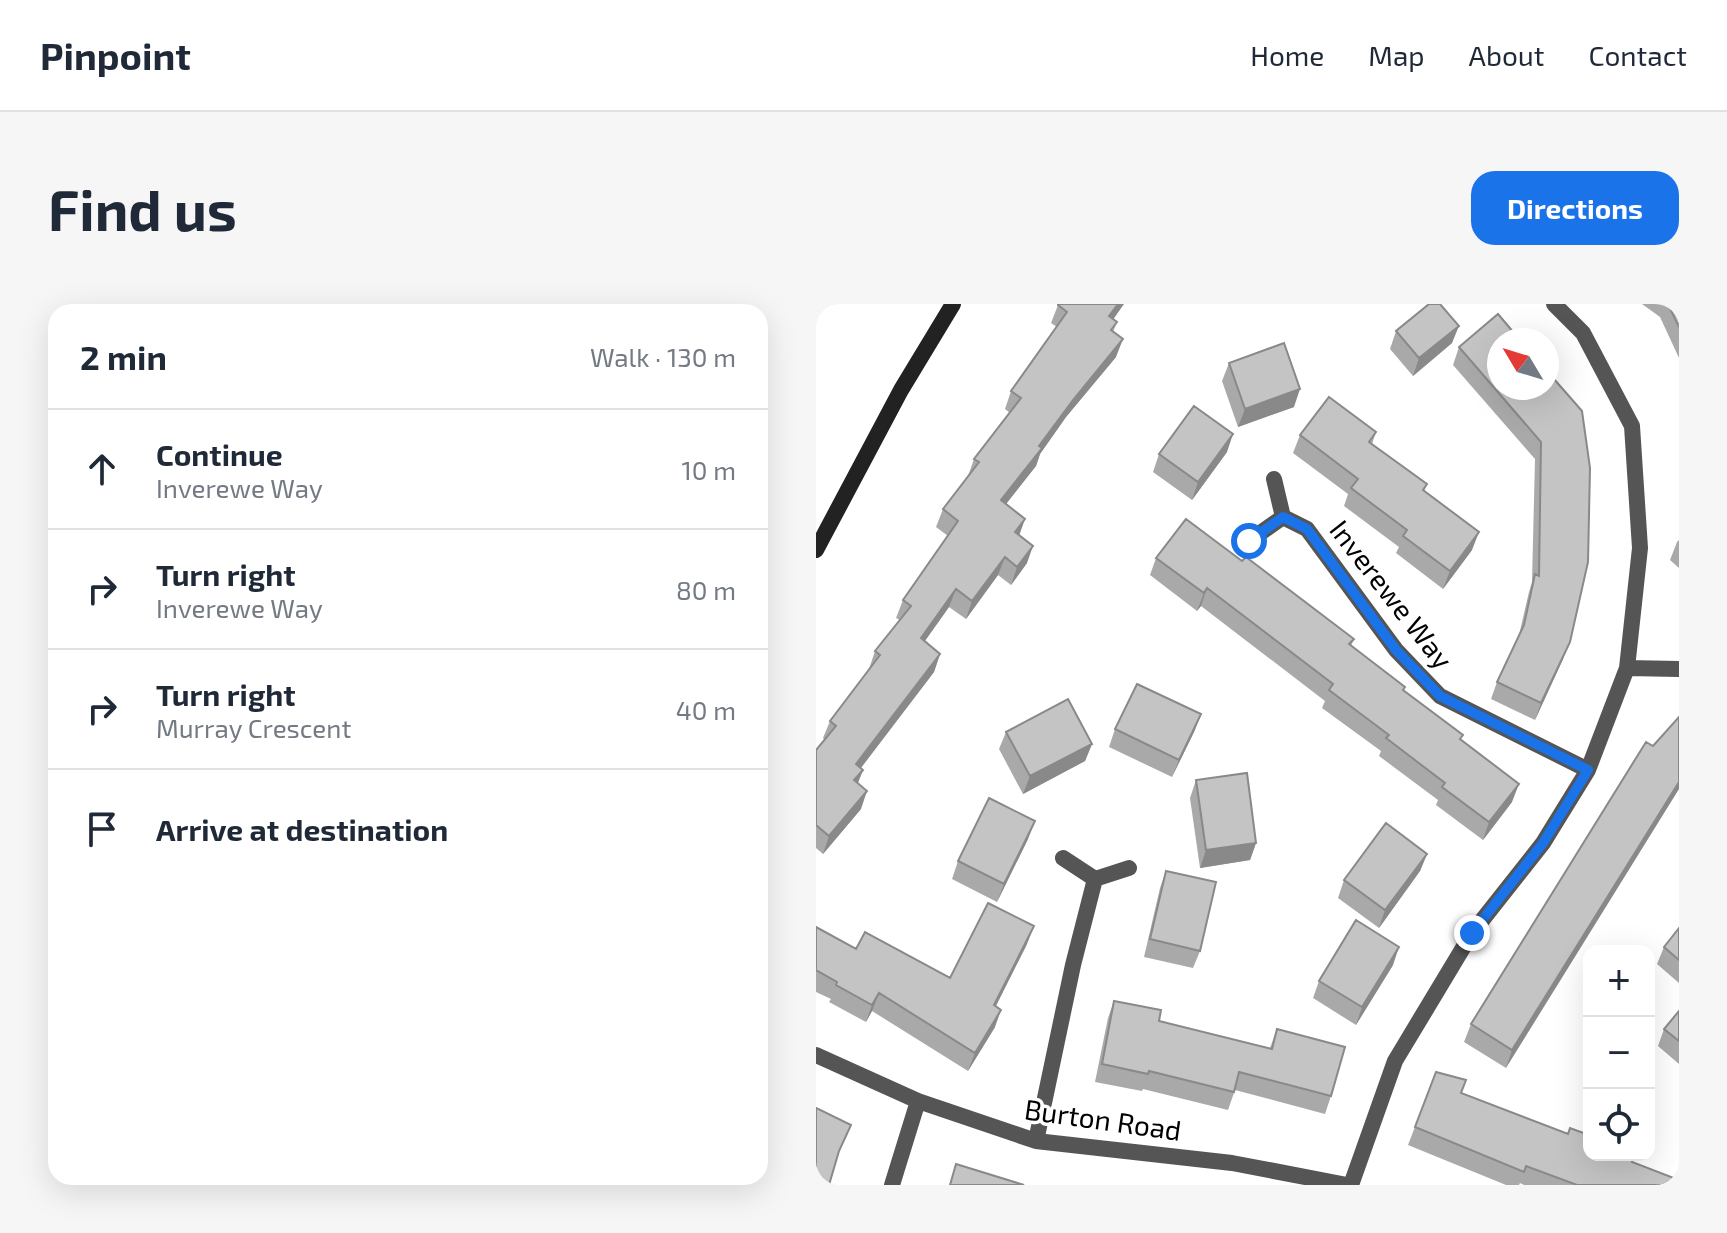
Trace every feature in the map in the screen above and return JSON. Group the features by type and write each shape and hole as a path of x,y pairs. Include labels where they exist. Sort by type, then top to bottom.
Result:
{"street":[{"path":"816,550 901,390 953,304"},
{"path":"1349,1185 1395,1061 1472,933 1543,843 1588,770 1627,668 1640,548 1632,426 1583,333 1554,304"},
{"path":"1249,541 1283,517 1274,479"},
{"name":"Inverewe Way","path":"1283,517 1307,529 1396,650 1440,696 1588,770"},
{"path":"1627,668 1679,669"},
{"path":"1063,858 1095,879"},
{"path":"1095,879 1129,868"},
{"path":"1036,1141 1073,965 1095,879"},
{"name":"Burton Road","path":"816,1055 918,1101 1036,1141 1232,1163 1349,1185"},
{"path":"892,1185 918,1101"}],"building":[{"path":"1058,304 1118,304 1109,316 1117,322 1111,330 1123,339 1073,400 1039,446 1042,448 1001,500 1025,519 1015,532 1033,546 1017,567 1005,557 972,601 956,589 921,638 940,654 856,764 863,770 854,780 867,791 829,836 816,825 816,750 836,726 830,721 880,655 875,651 911,606 903,600 958,521 943,509 979,462 974,459 1021,398 1011,391 1067,312"},
{"path":"1429,304 1440,304 1459,326 1419,358 1396,331"},
{"path":"1668,304 1679,304 1679,327"},
{"path":"1498,314 1510,328 1487,328 1487,379 1459,347"},
{"path":"1284,343 1300,389 1245,409 1229,363"},
{"path":"1559,385 1582,411 1590,468 1588,562 1570,642 1541,703 1497,682 1524,625 1535,574 1539,576 1541,442 1505,400 1559,400"},
{"path":"1329,397 1376,432 1369,442 1427,484 1423,490 1479,532 1450,571 1403,536 1407,530 1351,488 1358,479 1300,435"},
{"path":"1194,406 1233,434 1198,482 1159,454"},
{"path":"1186,519 1242,561 1246,557 1354,639 1349,644 1463,735 1460,739 1519,784 1489,822 1442,787 1445,783 1386,738 1389,735 1329,690 1333,684 1207,588 1204,593 1156,558"},
{"path":"1137,684 1201,714 1179,760 1115,729"},
{"path":"1068,699 1092,744 1030,776 1006,732"},
{"path":"1679,717 1679,782 1512,1050 1471,1024 1646,742 1653,746"},
{"path":"1247,773 1256,843 1206,850 1196,780"},
{"path":"989,798 1035,821 1004,884 958,861"},
{"path":"1386,823 1427,854 1385,910 1344,880"},
{"path":"1166,871 1216,882 1200,951 1150,939"},
{"path":"988,903 1034,926 994,1005 1001,1010 975,1053 879,993 872,1005 816,970 816,927 856,949 865,932 950,978"},
{"path":"1356,920 1399,947 1362,1007 1319,981"},
{"path":"1679,928 1679,960 1664,947"},
{"path":"1114,1001 1161,1010 1159,1021 1272,1049 1277,1029 1345,1047 1331,1096 1239,1072 1234,1092 1149,1071 1148,1074 1102,1064"},
{"path":"1679,1011 1679,1041 1664,1029"},
{"path":"1436,1072 1466,1080 1461,1093 1568,1134 1570,1128 1583,1133 1583,1161 1632,1161 1679,1180 1679,1185 1577,1185 1526,1166 1524,1172 1415,1127"},
{"path":"816,1108 851,1125 829,1185 816,1185"},
{"path":"956,1164 1024,1185 950,1185"}],"route":[{"path":"1249,541 1283,517 1307,529 1396,650 1440,696 1588,770 1543,843 1472,933"}]}
